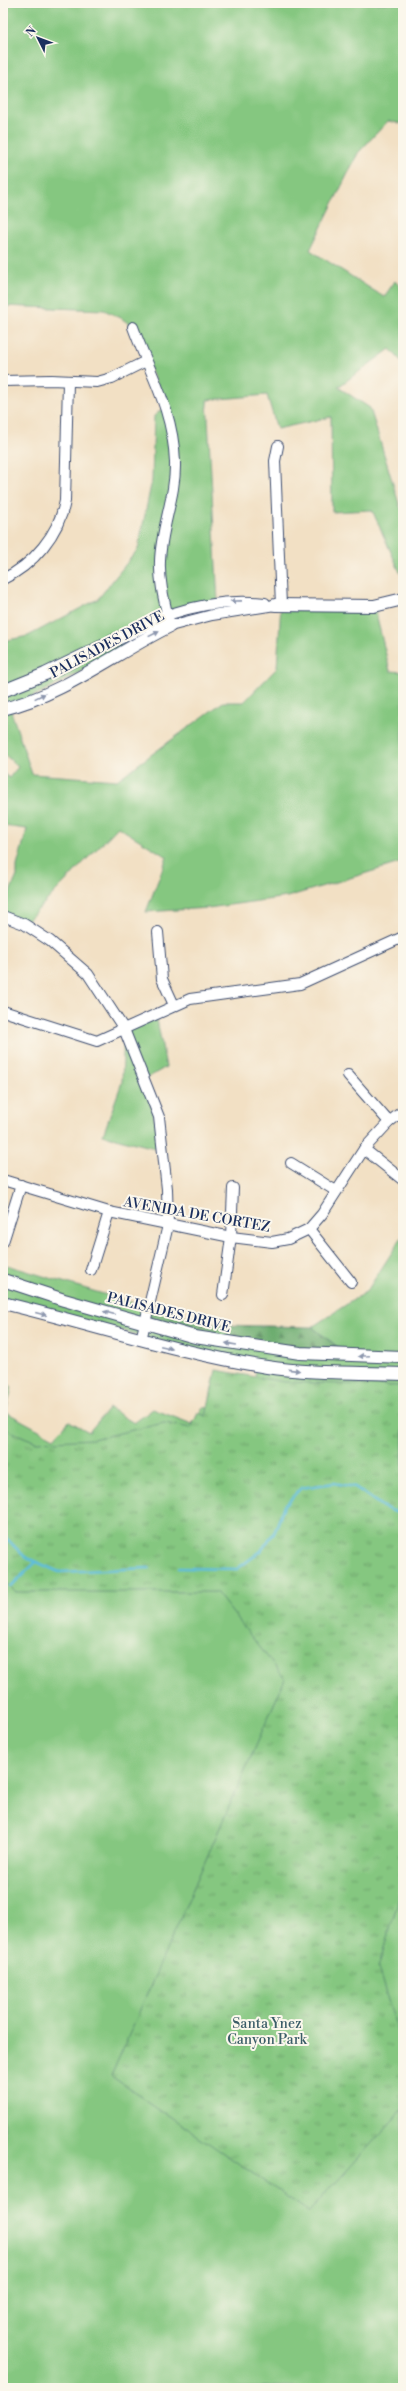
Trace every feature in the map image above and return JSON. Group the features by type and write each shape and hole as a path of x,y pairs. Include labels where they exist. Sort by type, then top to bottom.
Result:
{"street":[{"path":"132,327 166,406 175,461 174,485 160,560 162,600 168,621"},
{"path":"3,381 51,380 68,382 97,382 112,378 146,361"},
{"path":"3,579 27,563 43,546 62,514 65,501 68,382"},
{"path":"278,446 276,461 278,605"},
{"name":"PALISADES DRIVE","path":"3,691 168,621 220,602 240,600 278,605 374,606 403,599"},
{"name":"PALISADES DRIVE","path":"3,709 30,701 61,686 168,621"},
{"path":"3,916 24,924 50,942 88,974 124,1029 159,1117 167,1188 168,1225 141,1340"},
{"path":"158,932 162,979 174,1005"},
{"path":"3,1011 98,1041 190,999 300,984 403,937"},
{"path":"348,1075 389,1122"},
{"name":"AVENIDA DE CORTEZ","path":"3,1180 109,1212 231,1237 272,1242 288,1239 309,1228 322,1214 364,1149 389,1122 403,1111"},
{"path":"364,1149 403,1180"},
{"path":"291,1163 336,1191"},
{"path":"3,1242 21,1185"},
{"path":"223,1295 231,1237 233,1188"},
{"path":"91,1270 109,1212"},
{"path":"309,1228 351,1282"},
{"name":"PALISADES DRIVE","path":"3,1280 64,1300 195,1337 265,1350 350,1357 403,1357"},
{"path":"3,1303 141,1340 263,1366 325,1373 403,1374"},
{"path":"263,1366 265,1350"}],"green space":[{"path":"3,3 403,3 403,124 388,121 358,153 310,250 384,297 395,281 403,290 403,363 390,349 338,387 370,408 400,507 403,510 403,579 372,510 332,512 331,417 277,429 267,395 207,400 218,603 168,615 170,626 10,708 32,774 117,780 223,702 244,702 277,668 281,605 374,606 390,671 403,672 403,862 287,897 208,908 146,912 167,857 118,827 24,924 3,916 3,907 17,876 17,866 27,829 3,826 3,773 9,778 18,767 3,753 3,641 28,636 98,599 138,549 152,480 154,416 166,406 133,327 121,318 104,310 3,306"},
{"path":"156,1014 166,1067 144,1080 163,1150 103,1135 122,1082 124,1029"},
{"path":"403,1235 403,2388 3,2388 3,1380 12,1387 6,1412 54,1438 69,1421 89,1432 109,1408 134,1423 153,1409 192,1424 203,1407 252,1416 256,1365 3,1300 3,1264 150,1308 350,1356 312,1327 367,1291"},
{"path":"150,1308 220,1325 312,1327 350,1357 300,1353 146,1323"},
{"name":"Santa Ynez Canyon Park","path":"216,1370 284,1382 403,1386 403,1885 378,1968 403,2049 403,2109 309,2212 111,2076 285,1679 216,1592 15,1592 3,1580 3,1428 36,1442 93,1439 164,1423 191,1428 198,1413 206,1416"}],"waterway":[{"path":"178,1568 237,1569 261,1551 275,1531 284,1506 301,1488 334,1483 355,1487 383,1507 403,1515"},
{"path":"3,1535 25,1557 59,1572 149,1568"},
{"path":"10,1587 35,1563"}]}
